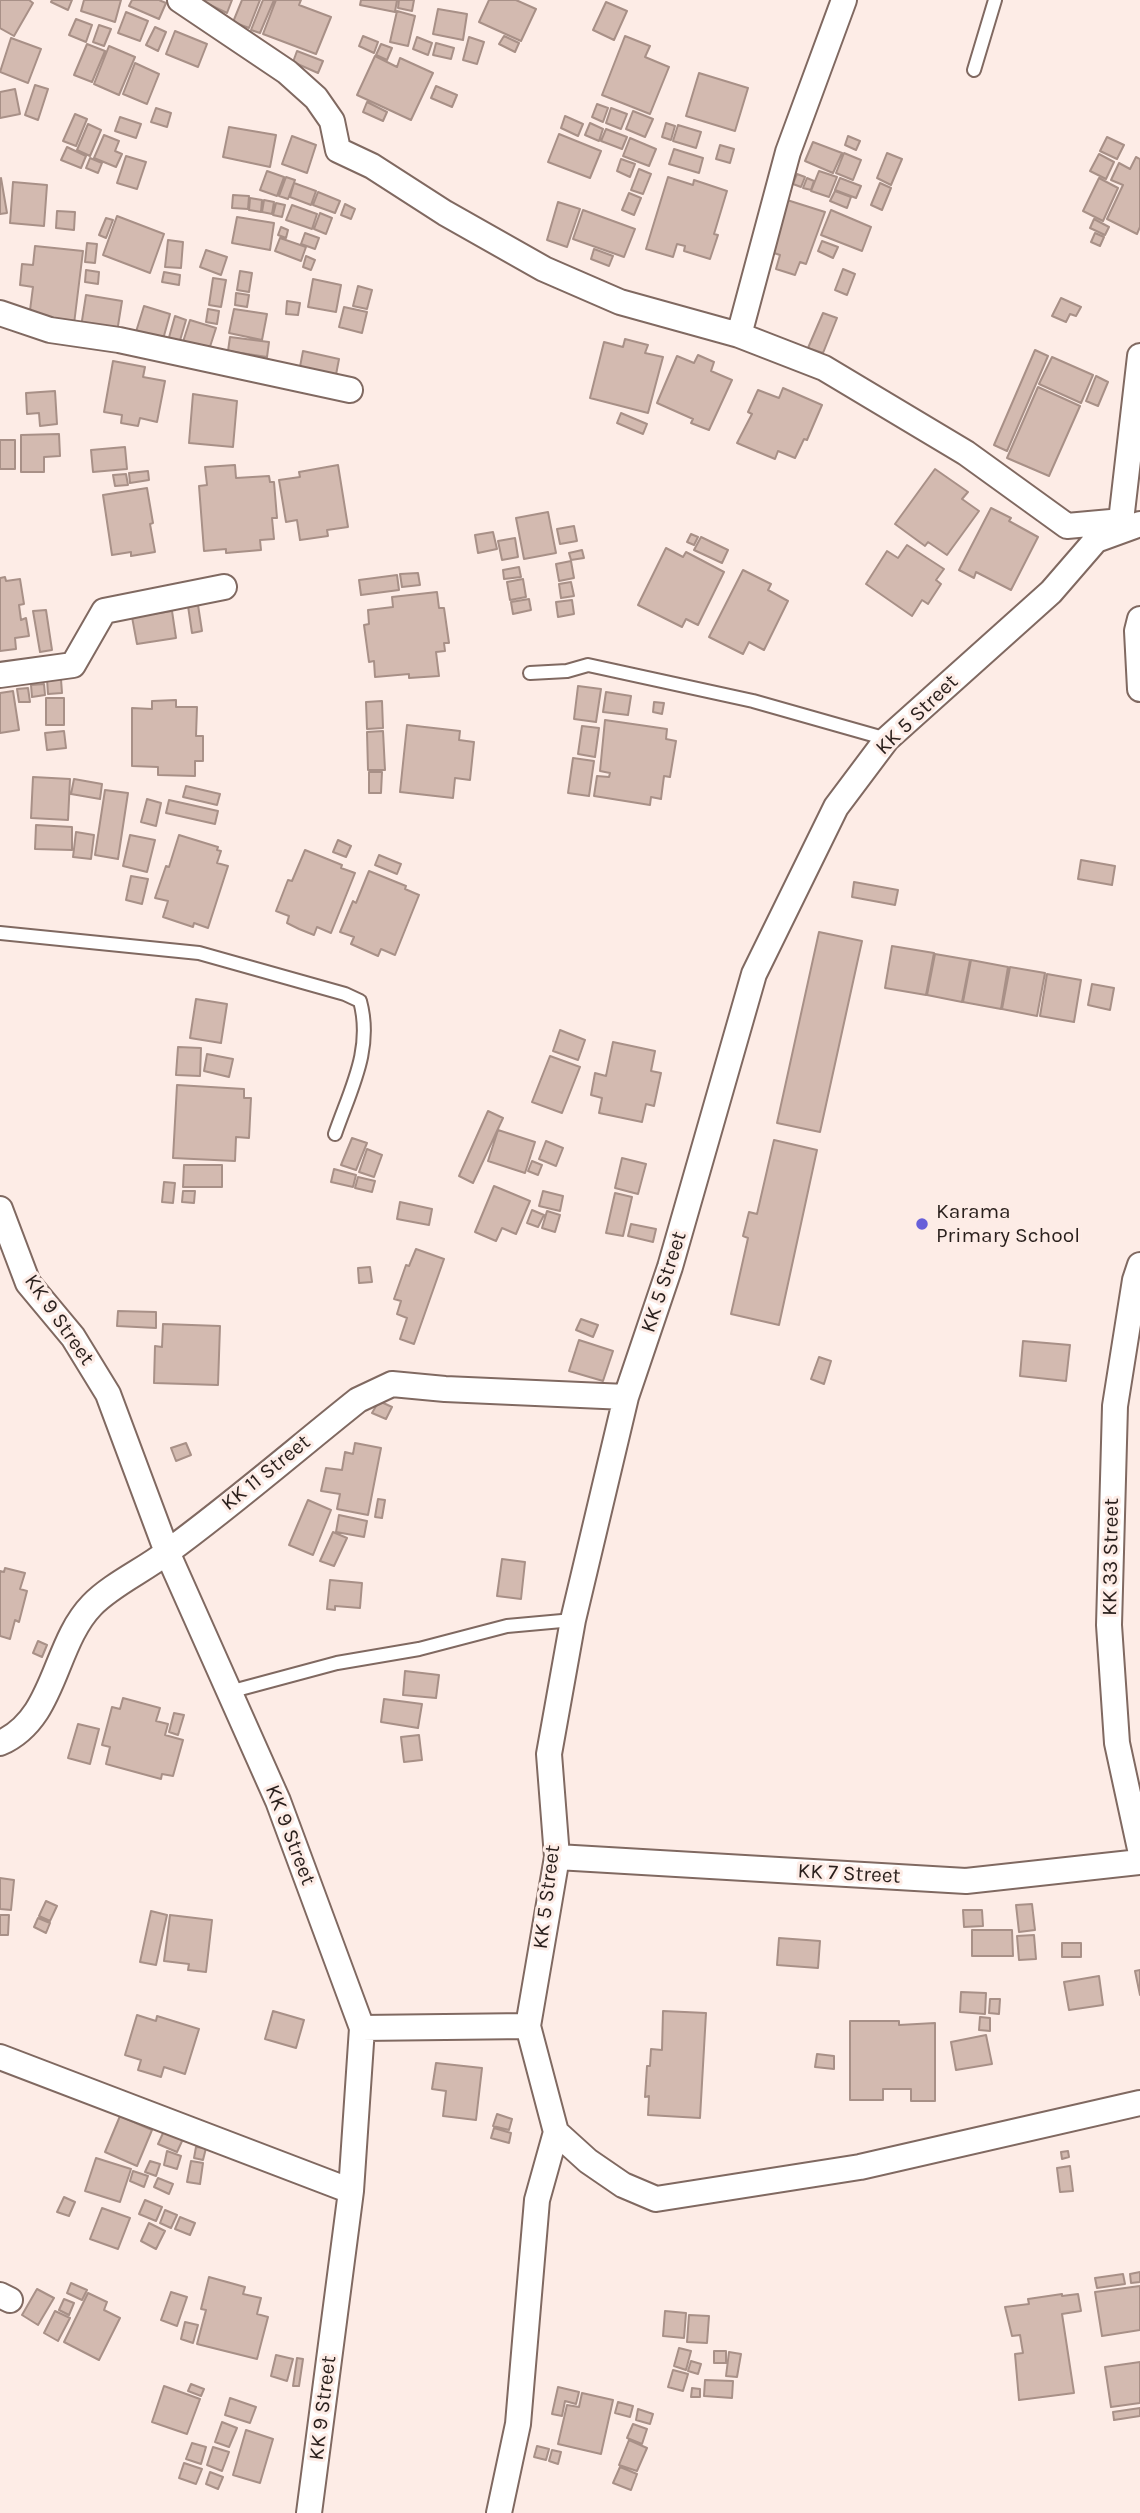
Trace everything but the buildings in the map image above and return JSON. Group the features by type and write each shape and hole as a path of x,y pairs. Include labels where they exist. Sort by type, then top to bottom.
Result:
{"street":[{"path":"180,0 287,72 316,98 332,121 338,150 372,166 444,212 544,269 620,302 740,335 824,368 966,453 1067,526 1134,521 1140,356"},
{"path":"740,335 788,152 844,0"},
{"path":"0,313 50,331 119,341 351,390"},
{"name":"KK 5 Street","path":"528,2026 557,1857 549,1754 573,1620 626,1397 670,1267 754,974 836,807 887,739 1051,592 1096,540 1134,521"},
{"path":"0,675 73,665 104,611 224,587"},
{"path":"1140,618 1140,689"},
{"name":"KK 9 Street","path":"0,1209 28,1283 73,1338 108,1394 167,1552 278,1801 362,2028 351,2191 309,2513"},
{"name":"KK 33 Street","path":"1140,1265 1135,1280 1115,1406 1109,1625 1117,1743 1140,1849"},
{"name":"KK 11 Street","path":"0,1743 16,1736 40,1709 76,1624 94,1603 167,1552 358,1400 392,1384 444,1389 626,1397"},
{"name":"KK 7 Street","path":"557,1857 967,1881 1140,1862"},
{"path":"362,2028 528,2026 556,2132 537,2200 518,2424 499,2513"},
{"path":"0,2057 351,2191"},
{"path":"556,2132 588,2161 622,2185 656,2199 860,2167 1140,2103"}],"lane":[{"path":"974,71 995,0"},
{"path":"530,673 567,671 588,665 753,701 887,739"},
{"path":"0,933 199,953 360,1001 365,1021 364,1054 335,1134"},
{"path":"229,1692 337,1663 419,1649 507,1626 573,1620"}],"place":[{"name":"Karama Primary School","path":"922,1224"}]}
